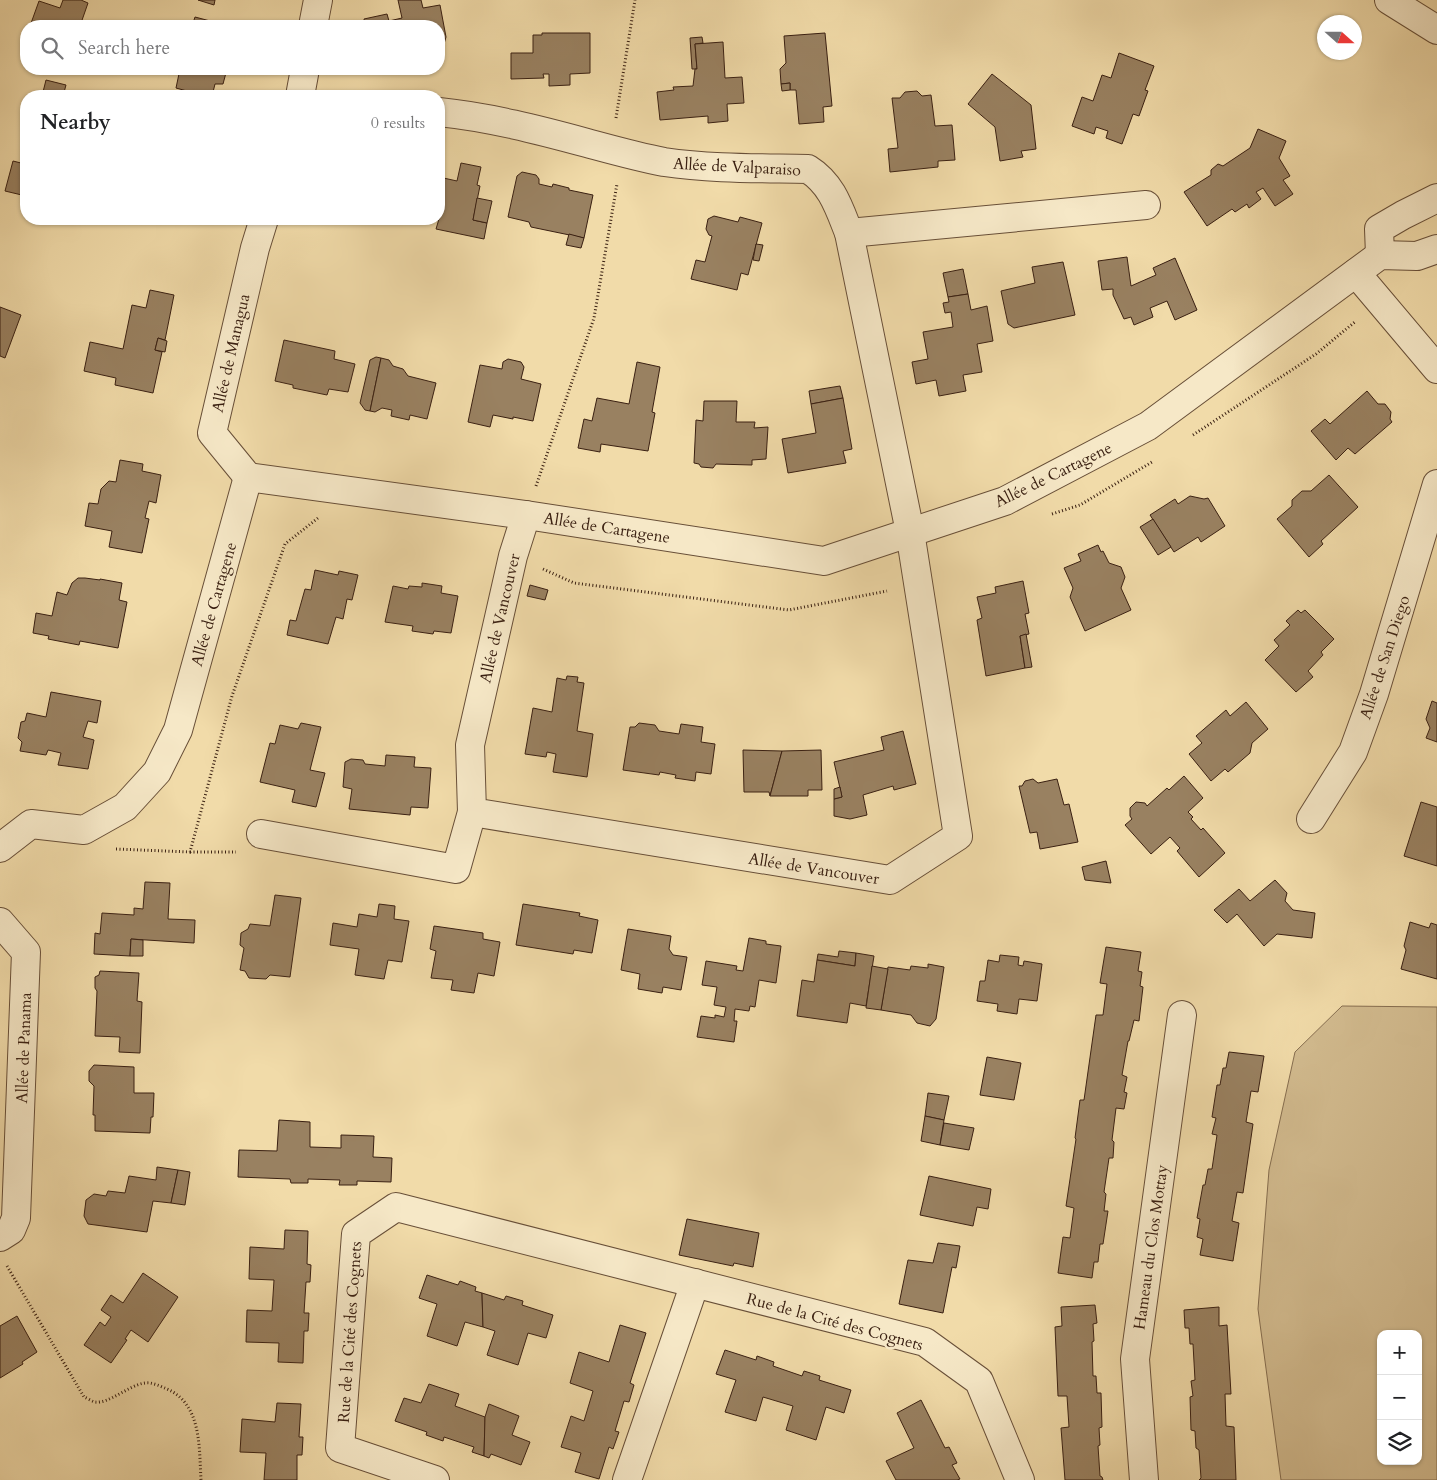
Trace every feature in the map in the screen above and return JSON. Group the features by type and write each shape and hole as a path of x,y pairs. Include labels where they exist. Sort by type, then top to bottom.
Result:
{"street":[{"path":"314,20 318,0"},
{"path":"1389,0 1437,30"},
{"path":"301,90 304,75"},
{"name":"Allée de Valparaiso","path":"445,112 464,114 544,132 622,153 665,162 719,167 808,169 820,176 834,194 849,233 910,532"},
{"path":"1437,198 1379,229 1380,256 1417,256 1437,249"},
{"path":"849,233 1146,205"},
{"name":"Allée de Managua","path":"248,477 212,433 255,248 262,225"},
{"name":"Allée de Cartagene","path":"0,848 31,824 84,830 125,807 157,772 178,730 248,477 526,515 824,561 1005,501 1148,426 1380,256"},
{"path":"1356,273 1437,369"},
{"name":"Allée de San Diego","path":"1311,819 1353,752 1374,694 1437,484"},
{"name":"Allée de Vancouver","path":"261,834 456,869 472,812 470,745 513,556 526,515"},
{"name":"Allée de Vancouver","path":"472,812 890,880 958,836 910,532"},
{"name":"Allée de Panama","path":"0,922 26,952 16,1218 2,1250"},
{"name":"Hameau du Clos Mottay","path":"1144,1480 1135,1359 1182,1015"},
{"name":"Rue de la Cité des Cognets","path":"435,1480 340,1448 356,1234 396,1207 925,1342 979,1381 1020,1480"},
{"path":"627,1480 695,1283"}],"path":[{"path":"526,515 594,318 622,153 614,134 635,0"},
{"path":"190,852 249,852 261,834"},
{"path":"2,1250 84,1397 94,1402 103,1401 125,1390 146,1383 172,1391 184,1401 196,1422 201,1480"}],"shaded area":[{"path":"1342,1006 1437,1007 1437,1480 1281,1480 1258,1309 1269,1170 1295,1052"}],"building":[{"path":"63,0 81,0 88,3 82,20 32,20 39,1 60,8"},
{"path":"198,0 215,0 214,5"},
{"path":"398,0 421,0 423,8 440,5 443,20 393,20 402,18"},
{"path":"387,14 389,20 364,20 364,19"},
{"path":"195,17 206,20 194,20"},
{"path":"542,33 590,33 590,73 570,74 570,85 549,86 549,74 543,74 544,78 511,79 511,53 533,53 533,35 542,35"},
{"path":"825,33 832,106 823,107 824,122 799,124 796,90 790,90 790,83 781,84 780,69 786,63 784,36"},
{"path":"702,37 703,43 695,44 697,69 692,69 690,38"},
{"path":"723,42 725,78 742,77 744,103 727,104 728,121 708,123 708,116 660,120 657,92 674,90 673,87 693,86 695,69 697,69 695,44"},
{"path":"1119,53 1154,66 1145,90 1148,91 1139,116 1133,114 1122,144 1106,138 1108,131 1096,127 1094,134 1072,126 1082,97 1093,101 1102,75 1111,78"},
{"path":"992,74 1031,105 1036,149 1021,151 1023,157 1000,161 995,127 968,104"},
{"path":"179,75 225,75 223,84 215,84 214,90 183,90 176,88"},
{"path":"46,80 66,85 65,90 44,90"},
{"path":"790,83 790,90 782,91 781,84"},
{"path":"917,91 922,96 931,95 935,126 952,125 955,160 938,161 938,167 890,172 888,149 898,148 892,98 900,98 905,92"},
{"path":"1258,129 1286,141 1279,158 1290,176 1283,180 1293,194 1275,206 1263,188 1256,192 1261,199 1249,208 1247,204 1235,212 1232,209 1207,226 1184,192 1211,175 1211,170 1218,164 1223,166 1250,148"},
{"path":"13,161 20,163 20,195 5,191"},
{"path":"461,163 481,167 477,185 480,186 473,220 487,223 484,239 436,229 437,225 445,225 445,178 457,181"},
{"path":"522,172 536,175 539,179 539,184 552,187 553,184 569,188 569,190 593,195 584,238 531,227 529,222 508,217 517,176"},
{"path":"477,198 492,201 487,223 473,220"},
{"path":"714,216 738,222 740,217 762,223 748,275 741,273 737,290 691,279 696,260 705,262 712,236 709,235 706,229 708,219"},
{"path":"569,234 584,238 581,248 566,245"},
{"path":"756,244 763,245 759,261 753,260"},
{"path":"1127,257 1131,286 1156,275 1153,268 1175,258 1197,310 1175,320 1167,301 1150,308 1153,317 1134,325 1131,317 1124,319 1113,295 1113,289 1102,290 1098,261"},
{"path":"1063,262 1075,315 1014,328 1008,324 1001,291 1035,283 1032,267"},
{"path":"963,269 968,294 948,297 943,273"},
{"path":"150,290 174,295 165,340 158,338 155,350 162,352 153,393 115,385 116,378 84,371 90,342 123,349 132,305 146,308"},
{"path":"968,294 971,310 987,306 993,341 977,344 982,372 963,375 966,391 939,396 936,380 916,384 912,362 928,359 923,332 953,327 951,312 945,313 943,303 949,302 948,297"},
{"path":"0,307 21,315 5,358 0,356"},
{"path":"158,338 167,341 165,352 155,350"},
{"path":"284,340 335,351 334,359 355,364 348,392 329,389 327,395 293,388 293,385 275,381"},
{"path":"376,357 381,358 370,411 365,410 360,403 370,360"},
{"path":"381,358 389,360 393,366 403,369 408,376 436,383 427,419 410,415 409,420 391,416 392,410 382,408 375,412 370,411"},
{"path":"508,359 521,362 524,367 521,379 541,384 533,421 493,415 490,427 468,422 480,365 502,369 503,362"},
{"path":"637,362 660,367 652,412 655,413 648,451 601,444 600,452 578,448 584,419 592,421 597,398 629,404"},
{"path":"840,386 843,398 811,404 809,391"},
{"path":"1367,391 1378,404 1385,404 1391,412 1390,419 1392,422 1355,454 1348,448 1336,460 1311,431 1325,419 1330,424"},
{"path":"843,398 852,449 843,451 846,463 788,473 782,439 816,433 811,404"},
{"path":"704,401 737,401 736,422 755,422 754,428 768,427 766,459 752,460 752,465 716,464 713,468 701,467 699,464 694,463 696,420 703,421"},
{"path":"120,460 143,464 142,471 161,475 156,503 149,501 145,518 149,519 142,553 109,547 112,531 85,526 89,503 98,504 101,489 109,481 116,482"},
{"path":"1329,475 1358,507 1321,541 1323,544 1309,557 1277,519 1292,506 1292,500 1302,491 1311,491"},
{"path":"1190,496 1208,498 1225,526 1201,542 1198,537 1174,552 1150,515 1175,499 1178,504"},
{"path":"1153,519 1171,547 1158,555 1140,527"},
{"path":"1098,545 1109,563 1121,567 1125,577 1121,588 1131,610 1085,631 1070,597 1073,588 1064,568 1081,561 1078,554"},
{"path":"315,570 338,575 339,571 358,575 352,600 347,599 343,619 336,617 328,644 287,635 290,620 296,621 305,589 311,590"},
{"path":"78,578 122,583 119,600 127,602 118,648 80,641 79,645 48,639 49,636 33,633 36,613 52,616 57,592 67,595 72,583"},
{"path":"1023,581 1029,613 1025,614 1029,634 1020,636 1025,668 986,676 977,620 982,618 977,597 996,593 995,587"},
{"path":"422,583 442,586 441,593 458,596 451,633 434,631 433,634 412,631 413,626 385,622 393,586 408,589 409,586 422,587"},
{"path":"530,585 548,590 545,600 527,596"},
{"path":"1298,610 1301,613 1305,610 1334,639 1321,652 1323,655 1308,671 1313,677 1296,692 1265,660 1279,646 1274,640 1290,625 1286,621"},
{"path":"1026,634 1032,667 1025,668 1020,636"},
{"path":"567,676 578,677 577,682 584,683 577,731 593,734 587,777 553,772 556,754 547,752 546,757 525,754 533,708 552,712 557,678 566,680"},
{"path":"51,692 101,701 97,723 88,721 83,737 94,740 88,769 58,765 61,753 48,750 46,755 20,751 22,742 18,738 21,722 25,721 27,713 46,717"},
{"path":"1432,701 1437,703 1437,742 1426,738 1430,728 1426,719"},
{"path":"1246,702 1268,729 1252,743 1250,753 1228,772 1225,769 1211,781 1189,754 1202,743 1196,736 1226,710 1230,716"},
{"path":"301,723 321,727 310,770 325,773 316,807 292,802 295,790 260,782 270,743 275,744 280,725 298,729"},
{"path":"639,723 655,725 659,731 679,734 681,724 703,727 701,742 715,744 711,774 696,772 695,781 675,778 676,775 660,772 659,775 623,770 630,727 635,727"},
{"path":"903,731 916,784 894,790 893,786 863,795 867,815 850,819 834,816 834,799 842,797 834,762 884,750 881,737"},
{"path":"743,750 782,751 770,796 769,792 744,792"},
{"path":"821,750 822,790 808,790 808,796 770,796 782,751"},
{"path":"386,755 415,757 414,767 431,768 428,808 411,807 410,815 349,809 352,789 343,787 345,762 351,759 363,760 365,764 385,766"},
{"path":"1184,776 1203,798 1188,812 1193,817 1191,819 1201,830 1203,828 1225,853 1199,877 1177,851 1180,848 1170,837 1151,854 1125,825 1132,819 1130,808 1136,802 1145,803 1147,806"},
{"path":"1033,779 1038,783 1057,779 1064,805 1069,804 1078,842 1040,849 1037,832 1030,833 1019,786 1022,786 1025,781"},
{"path":"840,787 842,797 834,799 834,789"},
{"path":"1421,802 1437,807 1437,866 1404,856"},
{"path":"1106,861 1111,883 1085,880 1082,867"},
{"path":"1275,880 1287,893 1285,901 1293,910 1315,913 1312,938 1277,934 1264,946 1237,914 1227,923 1214,910 1239,889 1250,901"},
{"path":"145,882 170,883 168,919 195,920 194,943 131,939 130,956 94,954 95,933 100,934 102,913 134,915 134,908 143,909"},
{"path":"275,895 301,898 290,977 270,975 266,979 249,978 245,971 240,970 244,948 240,945 241,933 248,929 250,924 270,926"},
{"path":"379,904 395,906 394,919 409,921 402,962 388,960 384,979 355,975 359,949 330,945 333,923 357,927 359,914 377,917"},
{"path":"523,904 580,913 579,916 598,920 592,953 574,950 573,954 516,945"},
{"path":"1410,922 1429,928 1431,923 1437,925 1437,979 1401,969"},
{"path":"434,926 483,933 483,939 500,942 494,976 478,973 474,993 451,990 453,980 431,978 436,951 430,949"},
{"path":"628,929 671,936 669,949 673,955 687,957 681,990 663,987 662,993 638,989 640,974 621,970"},
{"path":"749,938 766,941 766,944 781,946 776,983 759,980 755,1007 750,1006 749,1011 735,1009 734,1021 737,1021 734,1042 697,1037 701,1016 715,1018 715,1015 724,1017 726,1007 714,1005 717,987 702,985 706,961 737,966 736,970 743,971"},
{"path":"131,939 143,940 143,956 130,956"},
{"path":"1106,947 1141,952 1138,971 1142,972 1140,986 1143,987 1139,1021 1134,1020 1122,1075 1127,1077 1124,1092 1127,1093 1124,1109 1116,1108 1112,1140 1114,1142 1113,1158 1109,1158 1104,1192 1106,1194 1104,1211 1108,1211 1103,1244 1100,1244 1098,1262 1094,1262 1092,1278 1058,1273 1063,1237 1070,1238 1074,1208 1066,1206 1080,1100 1084,1100 1096,1015 1103,1015 1107,984 1100,983"},
{"path":"839,951 856,953 855,966 817,960 818,954 838,957"},
{"path":"856,953 874,956 866,1006 850,1003 847,1023 797,1016 802,980 814,982 817,960 855,966"},
{"path":"1000,955 1019,957 1018,965 1023,966 1024,961 1042,964 1037,1001 1019,999 1017,1014 997,1011 998,1004 977,1001 980,981 985,981 988,960 999,962"},
{"path":"928,964 944,967 936,1019 930,1026 917,1023 911,1015 881,1010 888,967 910,970 911,966 928,968"},
{"path":"872,966 888,969 881,1010 866,1008"},
{"path":"100,971 139,973 137,1001 142,1002 140,1053 119,1052 120,1037 95,1036 97,991 95,988 95,977 99,975"},
{"path":"1229,1052 1264,1056 1258,1092 1251,1091 1246,1122 1253,1124 1243,1193 1237,1192 1232,1221 1239,1223 1233,1261 1200,1255 1203,1239 1197,1237 1200,1219 1197,1218 1203,1185 1205,1185 1208,1169 1212,1169 1217,1135 1212,1134 1216,1118 1212,1117 1217,1085 1220,1085 1223,1068 1226,1068"},
{"path":"987,1057 1021,1063 1014,1100 980,1095"},
{"path":"94,1065 134,1067 134,1093 154,1093 150,1133 95,1131 95,1115 93,1115 94,1086 89,1081 89,1071"},
{"path":"928,1093 949,1096 944,1120 925,1116"},
{"path":"925,1116 944,1120 940,1145 921,1141"},
{"path":"279,1120 310,1122 310,1147 341,1148 341,1135 374,1136 373,1157 392,1158 391,1182 357,1181 357,1185 339,1185 340,1180 308,1179 308,1183 291,1183 290,1179 238,1177 239,1150 277,1151"},
{"path":"944,1123 974,1128 969,1150 940,1145"},
{"path":"157,1167 178,1170 171,1203 153,1201 147,1232 88,1224 84,1216 86,1200 94,1194 106,1196 108,1191 125,1193 129,1176 156,1180"},
{"path":"178,1170 190,1172 185,1205 171,1203"},
{"path":"929,1176 991,1189 988,1209 977,1207 973,1226 920,1215"},
{"path":"687,1219 759,1233 753,1267 734,1263 733,1266 679,1255"},
{"path":"285,1230 308,1231 307,1264 311,1265 310,1282 306,1282 304,1313 309,1313 308,1331 304,1331 303,1363 278,1362 279,1343 246,1342 247,1310 272,1311 274,1280 249,1279 250,1247 284,1249"},
{"path":"938,1243 960,1246 956,1268 952,1267 943,1313 899,1304 908,1260 933,1263"},
{"path":"143,1273 178,1297 148,1342 131,1330 125,1339 127,1340 111,1363 84,1345 100,1322 105,1326 111,1317 101,1310 111,1295 123,1303"},
{"path":"427,1275 458,1285 460,1281 476,1287 475,1291 482,1293 483,1327 465,1322 457,1346 427,1336 437,1304 419,1298"},
{"path":"482,1293 504,1300 506,1296 523,1301 522,1305 553,1315 546,1338 528,1333 518,1365 487,1355 495,1331 483,1327"},
{"path":"1095,1305 1097,1323 1093,1324 1093,1376 1096,1376 1097,1393 1101,1393 1102,1427 1099,1428 1100,1445 1098,1446 1100,1476 1103,1480 1065,1480 1061,1428 1069,1427 1067,1396 1058,1396 1055,1327 1062,1326 1061,1307"},
{"path":"1219,1307 1219,1326 1227,1325 1231,1394 1225,1394 1226,1426 1234,1427 1236,1480 1199,1480 1201,1478 1199,1450 1196,1448 1195,1431 1191,1430 1190,1397 1193,1396 1191,1381 1195,1380 1193,1344 1190,1344 1189,1328 1185,1328 1184,1310"},
{"path":"17,1316 37,1352 22,1362 23,1364 0,1378 0,1326"},
{"path":"620,1325 646,1333 630,1383 634,1385 629,1402 624,1401 615,1431 619,1432 613,1449 609,1447 599,1479 575,1472 581,1453 561,1447 571,1416 584,1421 593,1391 570,1383 579,1352 609,1362"},
{"path":"725,1350 756,1360 757,1356 774,1362 773,1366 802,1376 804,1371 820,1376 819,1380 851,1390 844,1413 826,1407 816,1440 786,1430 793,1406 763,1397 756,1421 725,1412 736,1380 716,1374"},
{"path":"429,1384 459,1394 455,1406 485,1417 484,1456 472,1452 474,1447 444,1437 443,1441 426,1435 427,1432 395,1421 404,1398 421,1403"},
{"path":"921,1400 945,1448 949,1447 957,1463 952,1465 960,1479 896,1480 886,1461 914,1448 897,1413"},
{"path":"277,1403 301,1404 299,1437 303,1437 302,1455 297,1455 297,1480 264,1480 266,1453 240,1452 242,1419 275,1422"},
{"path":"489,1404 519,1416 512,1435 530,1442 521,1465 491,1454 489,1458 484,1456 485,1417"}]}
